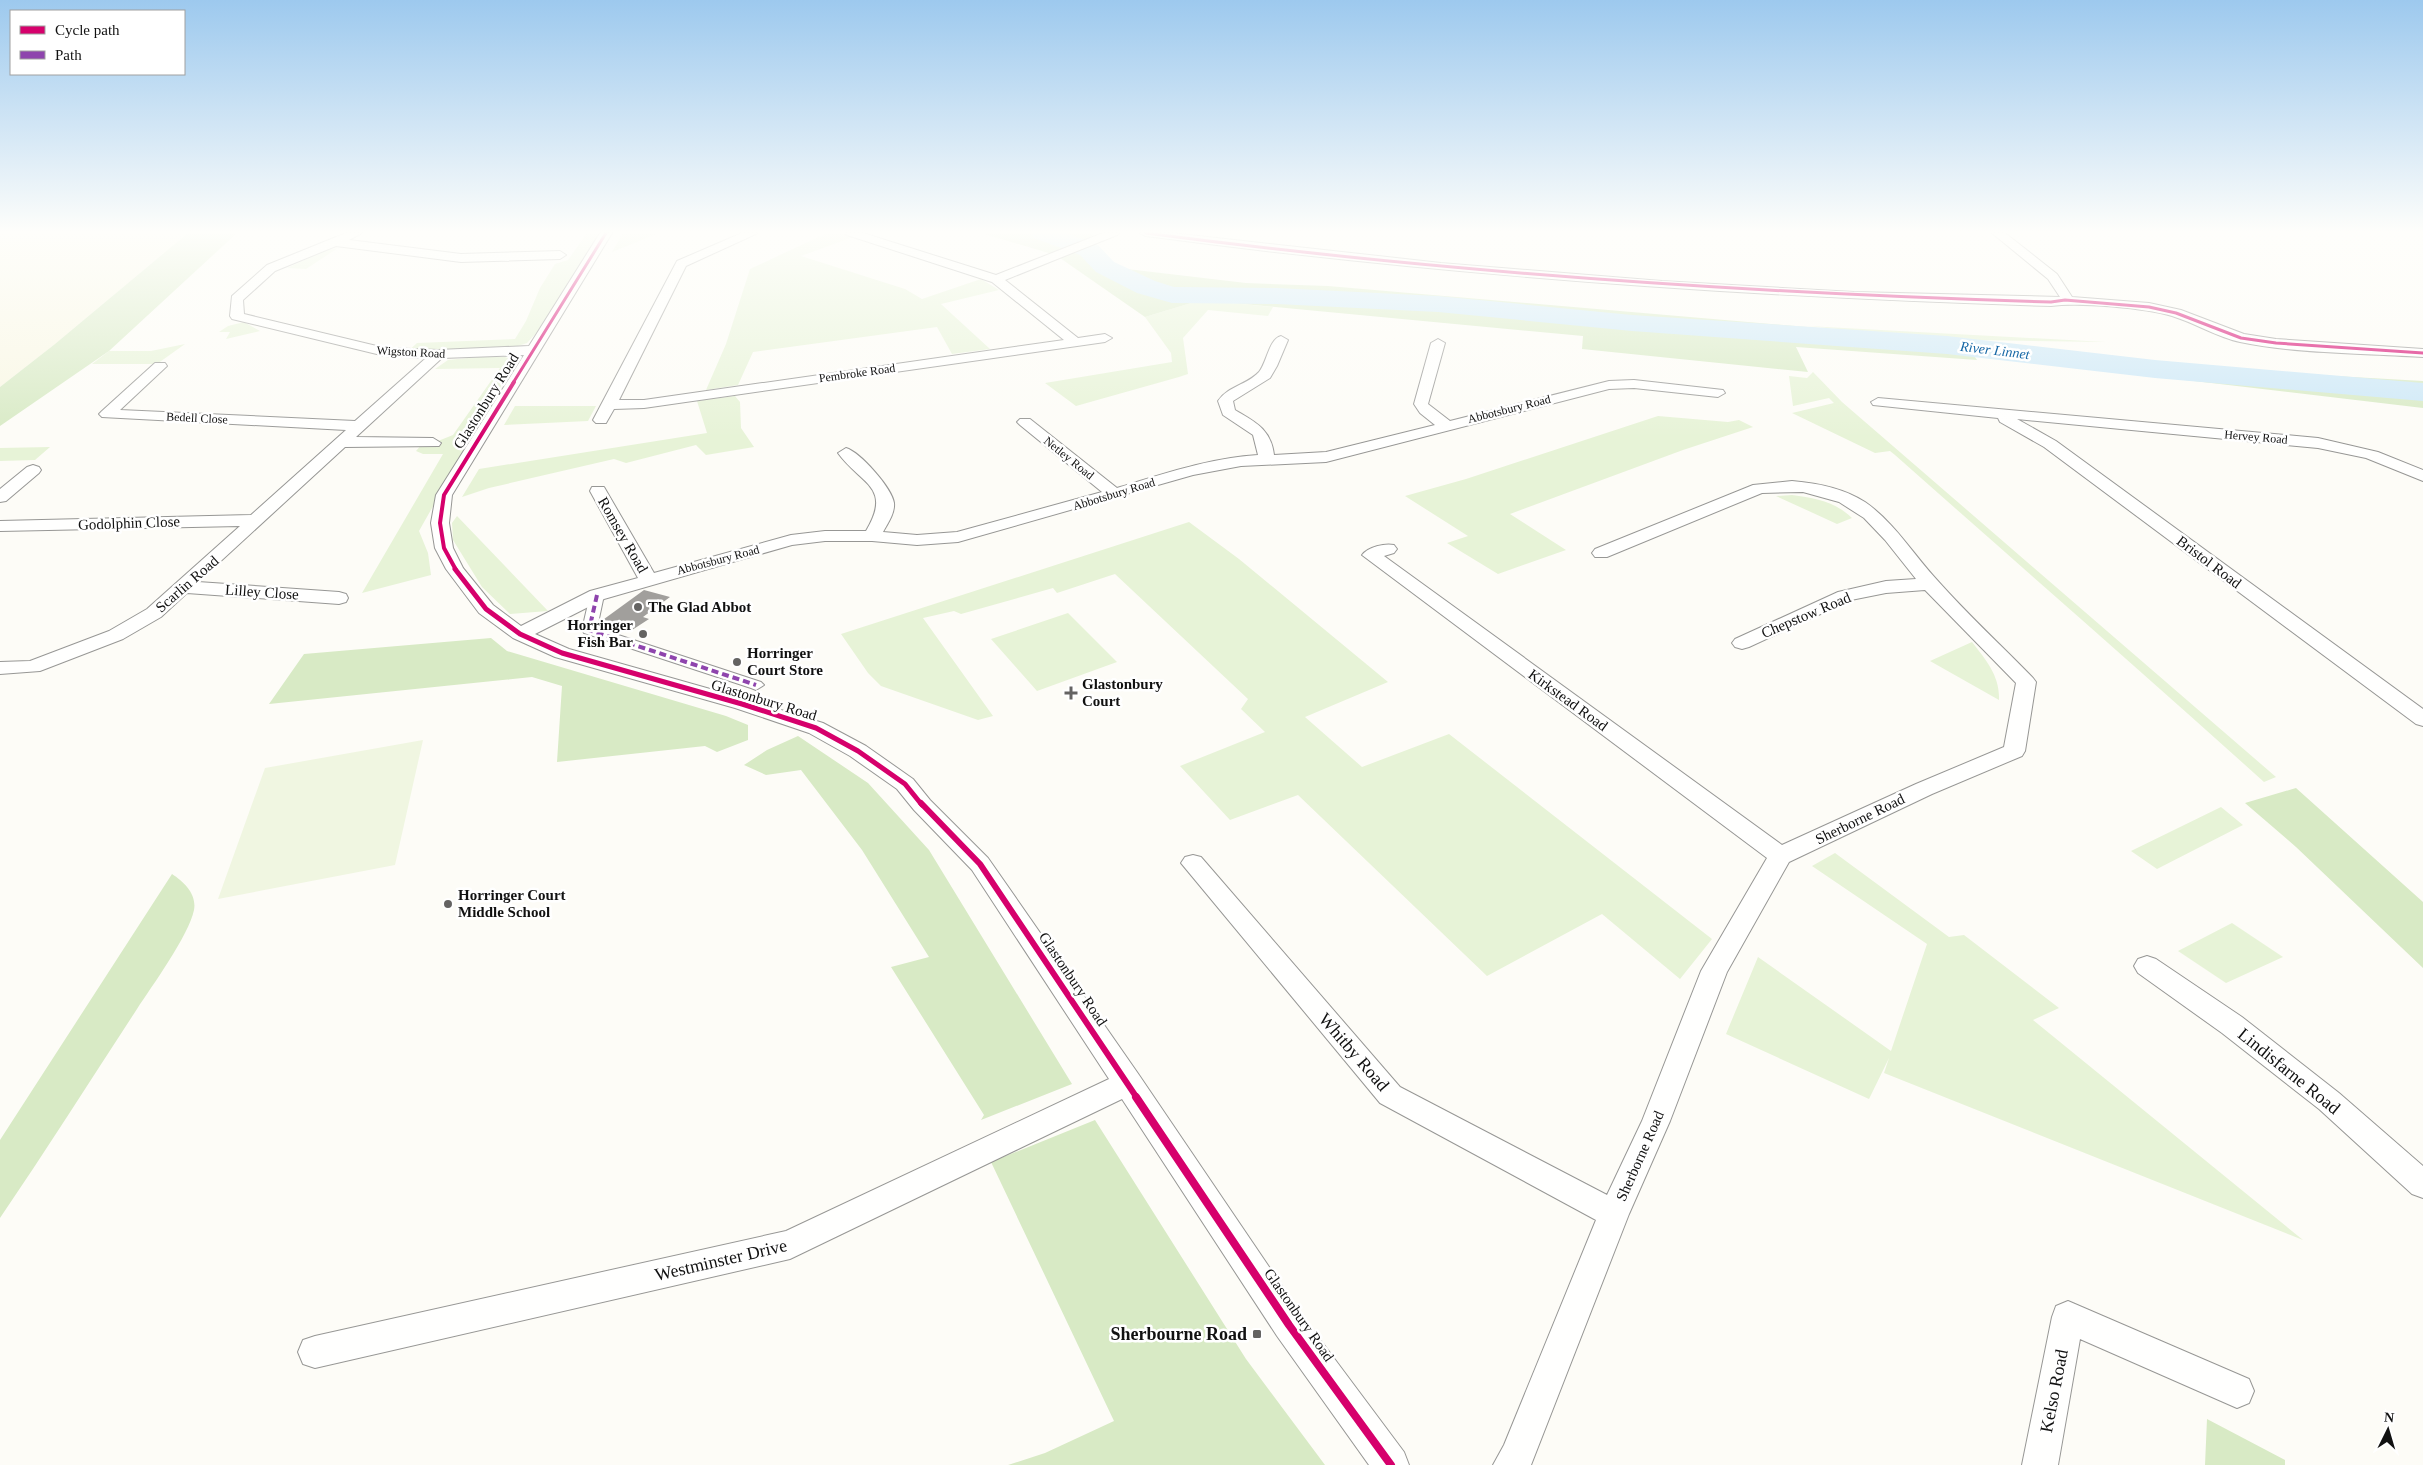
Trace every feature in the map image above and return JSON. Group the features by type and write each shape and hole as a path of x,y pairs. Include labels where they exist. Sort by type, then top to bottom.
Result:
{"street":[{"name":"Wigston Road","path":"237,301 237,316 385,352 438,354 534,350"},
{"name":"Glastonbury Road","path":"564,301 444,494 440,524 444,548 455,569 486,609 520,634 571,655 665,684 742,704 816,728 858,751 905,784 980,864 1129,1083 1289,1325 1391,1465"},
{"path":"601,420 662,301"},
{"path":"1024,301 1075,342"},
{"path":"2034,301 2055,301"},
{"path":"2081,301 2149,307 2176,313 2241,338 2276,343 2423,353"},
{"name":"Pembroke Road","path":"609,406 644,404 1105,338"},
{"path":"1266,460 1266,444 1262,434 1253,426 1228,412 1225,401 1231,393 1260,379 1266,372 1282,340"},
{"path":"1438,342 1421,404 1425,410 1446,425"},
{"name":"Scarlin Road","path":"0,668 33,667 116,635 154,613 185,587 438,354"},
{"name":"Bedell Close","path":"160,366 107,414 358,426"},
{"name":"Abbotsbury Road","path":"520,634 597,595 790,540 824,536 872,536 917,540 958,537 1190,471 1241,461 1326,458 1446,425 1609,385 1643,385 1718,393"},
{"name":"Hervey Road","path":"1878,402 2336,446 2390,461 2423,476"},
{"name":"Bristol Road","path":"1990,413 2017,424 2050,444 2423,719"},
{"name":"Netley Road","path":"1025,422 1114,494"},
{"path":"2050,444 2067,428 2084,422"},
{"path":"342,442 424,445"},
{"path":"846,453 880,489 885,500 884,513 872,536"},
{"path":"0,497 33,470"},
{"name":"Sherborne Road","path":"1511,1465 1614,1214 1656,1121 1714,971 1780,856 1924,789 2014,751 2026,682 1930,584 1876,521 1846,498 1817,489 1787,485 1759,488 1601,553"},
{"name":"Romsey Road","path":"598,491 648,580"},
{"name":"Godolphin Close","path":"0,526 258,520"},
{"name":"Kirkstead Road","path":"1388,549 1371,555 1780,856"},
{"name":"Chepstow Road","path":"1742,643 1845,596 1886,587 1930,584"},
{"name":"Lilley Close","path":"185,587 339,598"},
{"path":"597,595 589,630 756,685"},
{"name":"Whitby Road","path":"1193,863 1390,1095 1614,1214"},
{"name":"Lindisfarne Road","path":"2147,966 2232,1025 2329,1102 2423,1185"},
{"name":"Westminster Drive","path":"315,1352 790,1245 1129,1083"},
{"name":"Kelso Road","path":"2040,1465 2068,1317 2237,1390"}],"shaded area":[{"path":"0,301 106,301 55,344 0,387"}],"green space":[{"path":"106,301 163,301 109,351 0,426 0,387"},
{"path":"534,301 558,301 539,330 527,343 509,349 405,354 417,343 515,339 526,321"},
{"path":"740,301 952,301 941,304 990,349 952,354 937,327 753,352 738,385 706,390 726,344"},
{"path":"1122,301 1196,301 1145,317"},
{"path":"1196,301 1273,307 1268,316 1208,310 1183,338 1188,374 1179,377 1076,406 1045,383 1172,362 1171,353 1145,317"},
{"path":"1216,301 1508,301 1878,333 1967,345 1977,360 1796,347 1808,372 1582,349 1583,336"},
{"path":"244,322 260,331 226,339 230,332 219,332 228,326"},
{"path":"1807,326 2106,342 1972,340 1967,342"},
{"path":"185,344 157,364 92,364 109,351 151,351"},
{"path":"1977,347 2138,365 2423,381 2423,408 1982,356"},
{"path":"505,357 513,361 509,372 419,531 428,553 431,575 362,593 443,454 423,454 416,451 423,443 433,443 453,435 500,368 435,369 448,360"},
{"path":"1813,372 1842,402 2276,777 2264,782 1890,451 1875,453 1792,413 1834,403 1829,398 1793,406 1789,376 1807,378"},
{"path":"735,396 740,402 741,428 754,447 706,455 696,445 626,463 614,459 489,488 462,497 479,469 707,433 697,401"},
{"path":"515,406 596,406 588,421 504,425"},
{"path":"1658,416 1728,422 1739,420 1753,427 1683,450 1510,514 1566,550 1498,574 1447,543 1468,536 1405,496 1466,479"},
{"path":"50,447 35,460 0,461 0,448"},
{"path":"1792,495 1831,504 1852,518 1837,524 1776,496"},
{"path":"457,516 548,611 510,614 482,587 453,540 452,523"},
{"path":"1189,522 1239,559 1388,682 1305,717 1362,767 1449,734 1712,939 1680,979 1602,914 1487,976 1298,795 1230,820 1180,766 1265,732 1241,709 1248,699 1115,574 1057,593 1053,588 961,614 954,611 923,618 993,716 978,720 881,686 868,673 841,634"},
{"path":"1068,613 1117,662 1037,691 991,639"},
{"path":"491,638 507,651 726,716 748,725 748,740 717,752 705,746 557,762 562,686 532,677 269,704 304,654"},
{"path":"1972,642 1995,676 1999,700 1930,661"},
{"path":"798,736 868,783 929,850 1072,1084 981,1120 984,1115 891,967 929,957 862,850 801,770 766,775 744,765 767,750"},
{"path":"423,740 395,865 218,899 265,768"},
{"path":"2296,788 2423,902 2423,968 2296,847 2245,803"},
{"path":"2221,807 2243,825 2157,869 2131,851"},
{"path":"1835,853 1949,937 1964,935 2059,1008 2033,1020 2303,1240 1884,1073 1889,1058 1869,1099 1726,1034 1758,957 1891,1051 1927,944 1812,866"},
{"path":"172,874 189,889 194,899 194,910 185,933 0,1218 0,1140"},
{"path":"2232,923 2283,957 2226,983 2178,951"},
{"path":"1095,1120 1246,1359 1325,1465 1008,1465 1045,1453 1114,1421 991,1162"},
{"path":"2207,1419 2285,1460 2285,1465 2205,1465"}],"building":[{"name":"The Glad Abbot","path":"644,590 670,597 643,617 649,619 629,632 600,622"}],"waterway":[{"name":"River Linnet","path":"1385,301 1438,304 1632,323 1947,345 2155,369 2423,392"}],"marked path":[{"path":"597,595 589,630 756,685"}],"cycle path":[{"path":"564,301 444,495 440,523 444,548 455,569 486,609 520,634 562,653 742,704 816,728 858,751 905,784 922,805 980,864 1289,1325 1391,1465"},
{"path":"2031,301 2055,301"},
{"path":"2081,301 2149,307 2176,313 2241,338 2276,343 2423,353"}],"place":[{"name":"The Glad Abbot","path":"638,607"},
{"name":"Horringer Fish Bar","path":"643,634"},
{"name":"Horringer Court Store","path":"737,662"},
{"name":"Glastonbury Court","path":"1071,693"},
{"name":"Horringer Court Middle School","path":"448,904"},
{"name":"Sherbourne Road","path":"1257,1334"}]}
